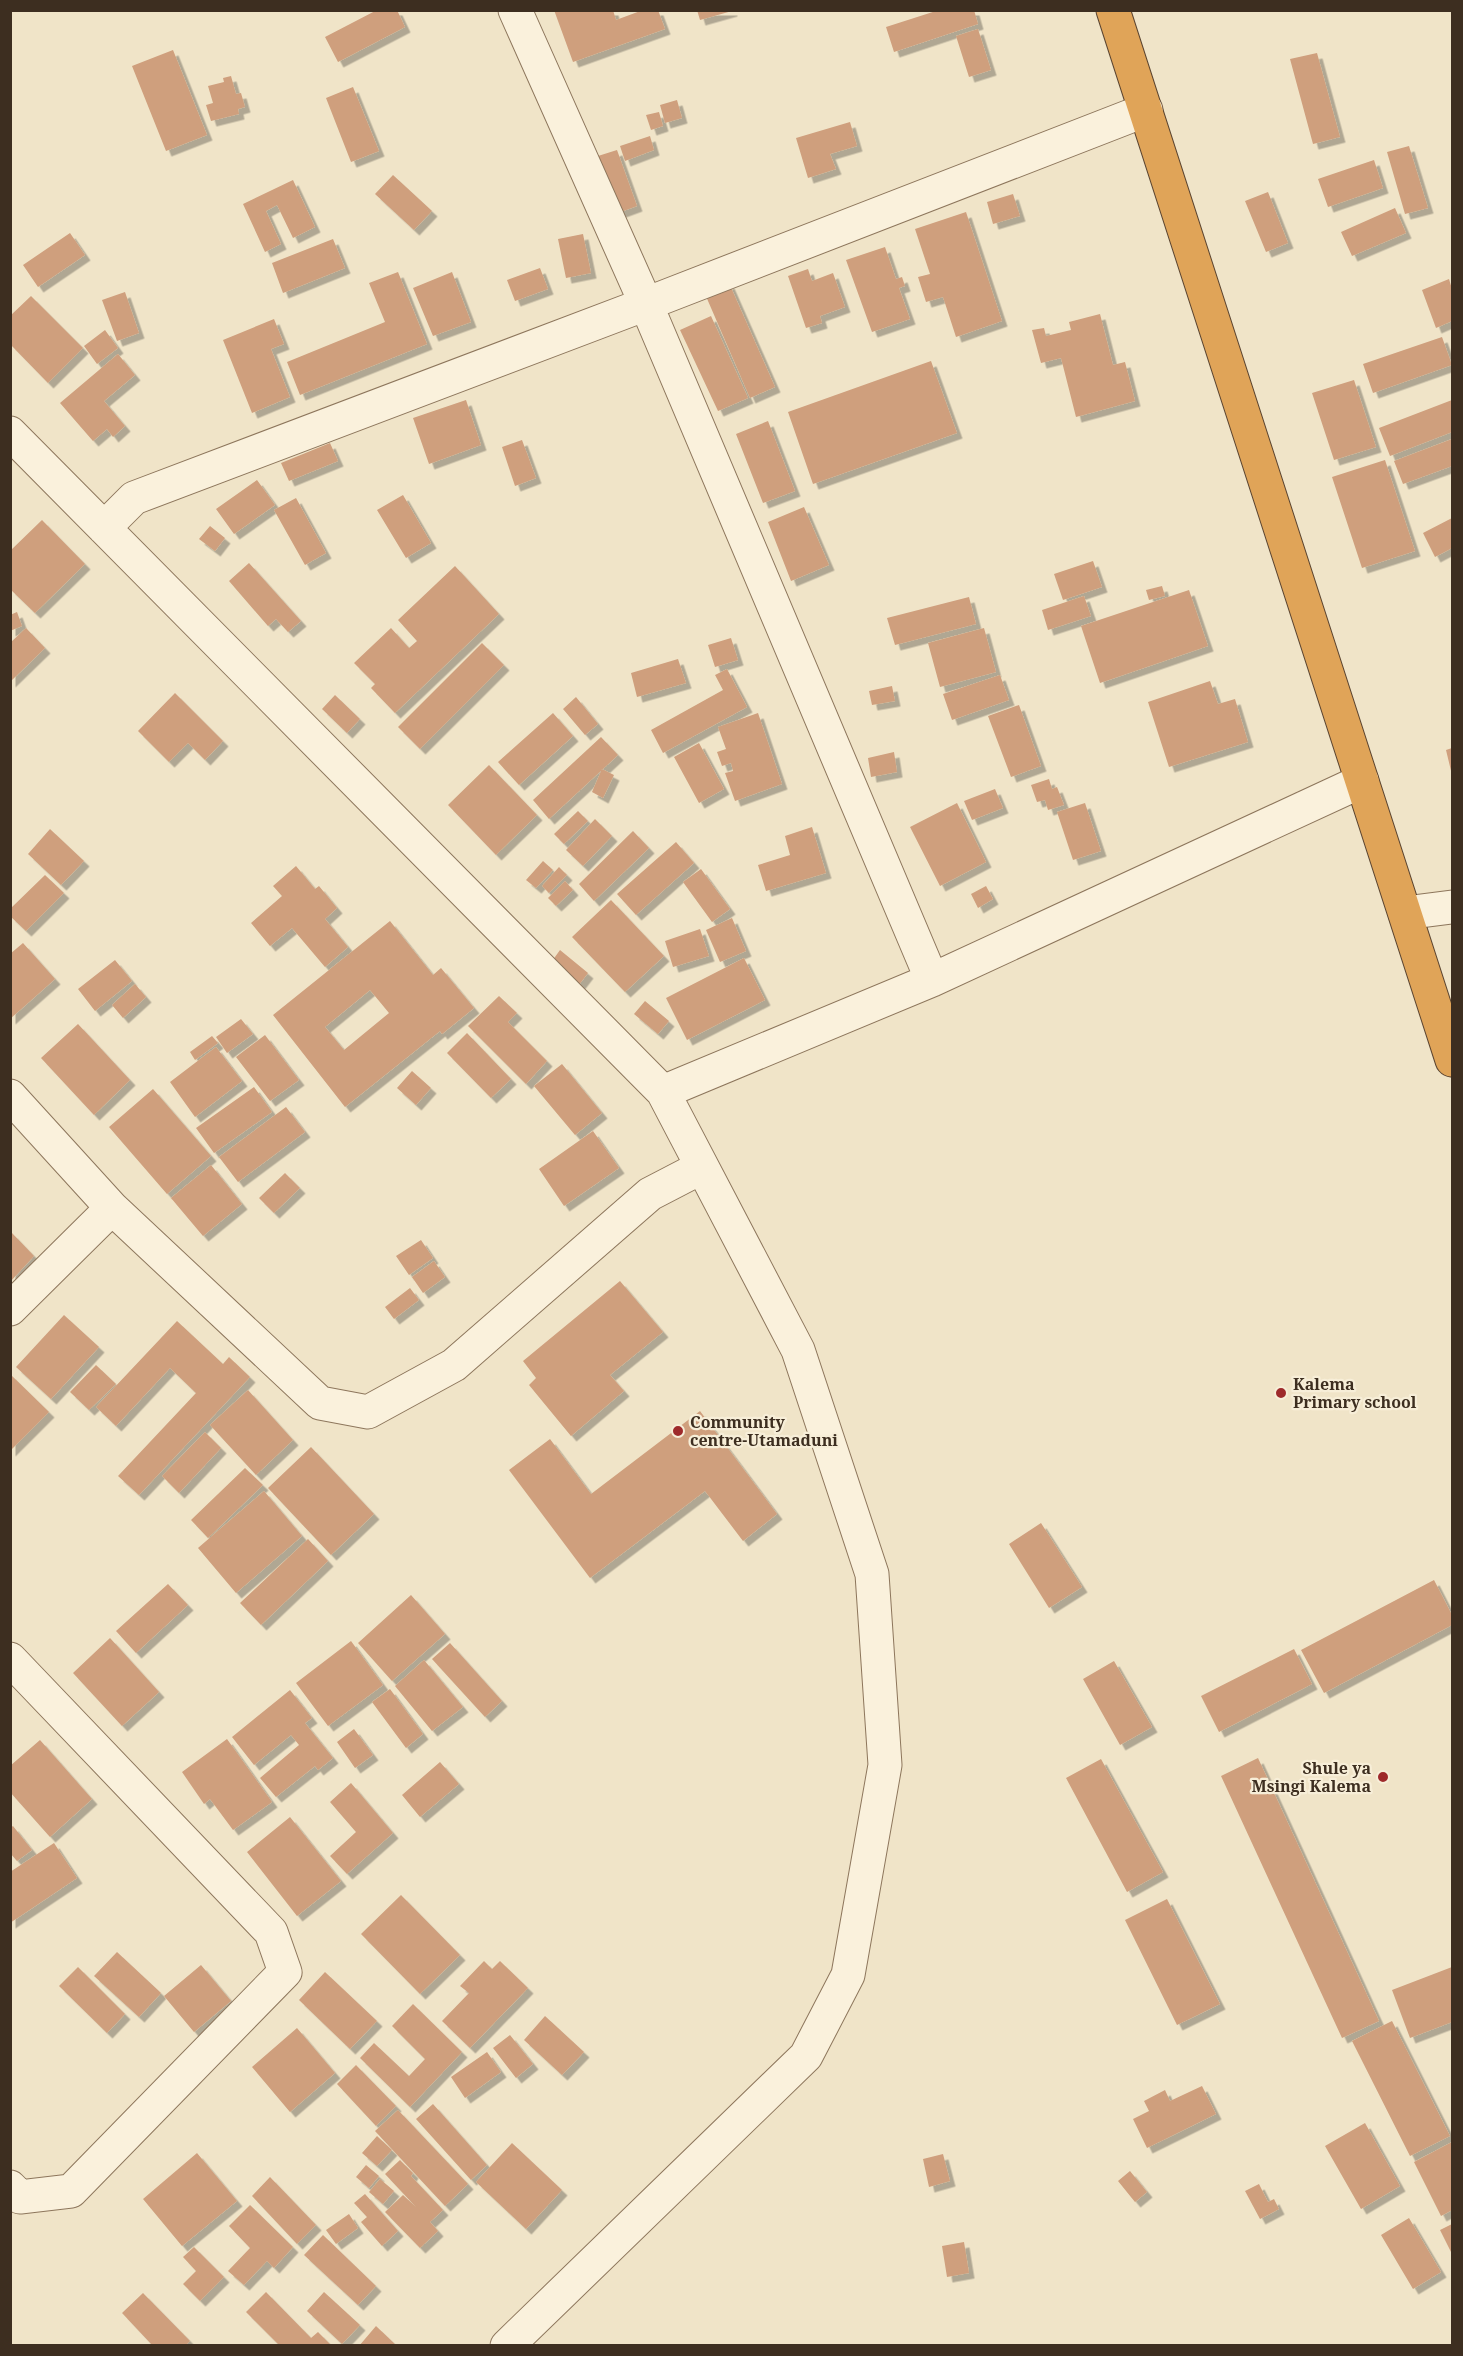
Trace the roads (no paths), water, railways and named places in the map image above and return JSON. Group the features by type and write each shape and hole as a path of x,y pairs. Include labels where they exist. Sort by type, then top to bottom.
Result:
{"highway":[{"path":"1113,10 1452,1060"}],"street":[{"path":"515,10 646,304 932,980"},
{"path":"104,528 134,498 646,304 1146,110"},
{"path":"10,433 663,1092 798,1350 872,1574 885,1765 848,1975 806,2056 507,2346"},
{"path":"663,1092 932,980 1362,780"},
{"path":"1405,913 1452,907"},
{"path":"10,1096 112,1208 320,1403 368,1412 454,1365 650,1194 702,1167"},
{"path":"10,1309 112,1208"},
{"path":"10,1659 271,1932 285,1972 71,2191 20,2198 10,2187"}],"place":[{"name":"Kalema Primary school","path":"1281,1393"},
{"name":"Community centre-Utamaduni","path":"678,1431"},
{"name":"Shule ya Msingi Kalema","path":"1383,1777"}]}
